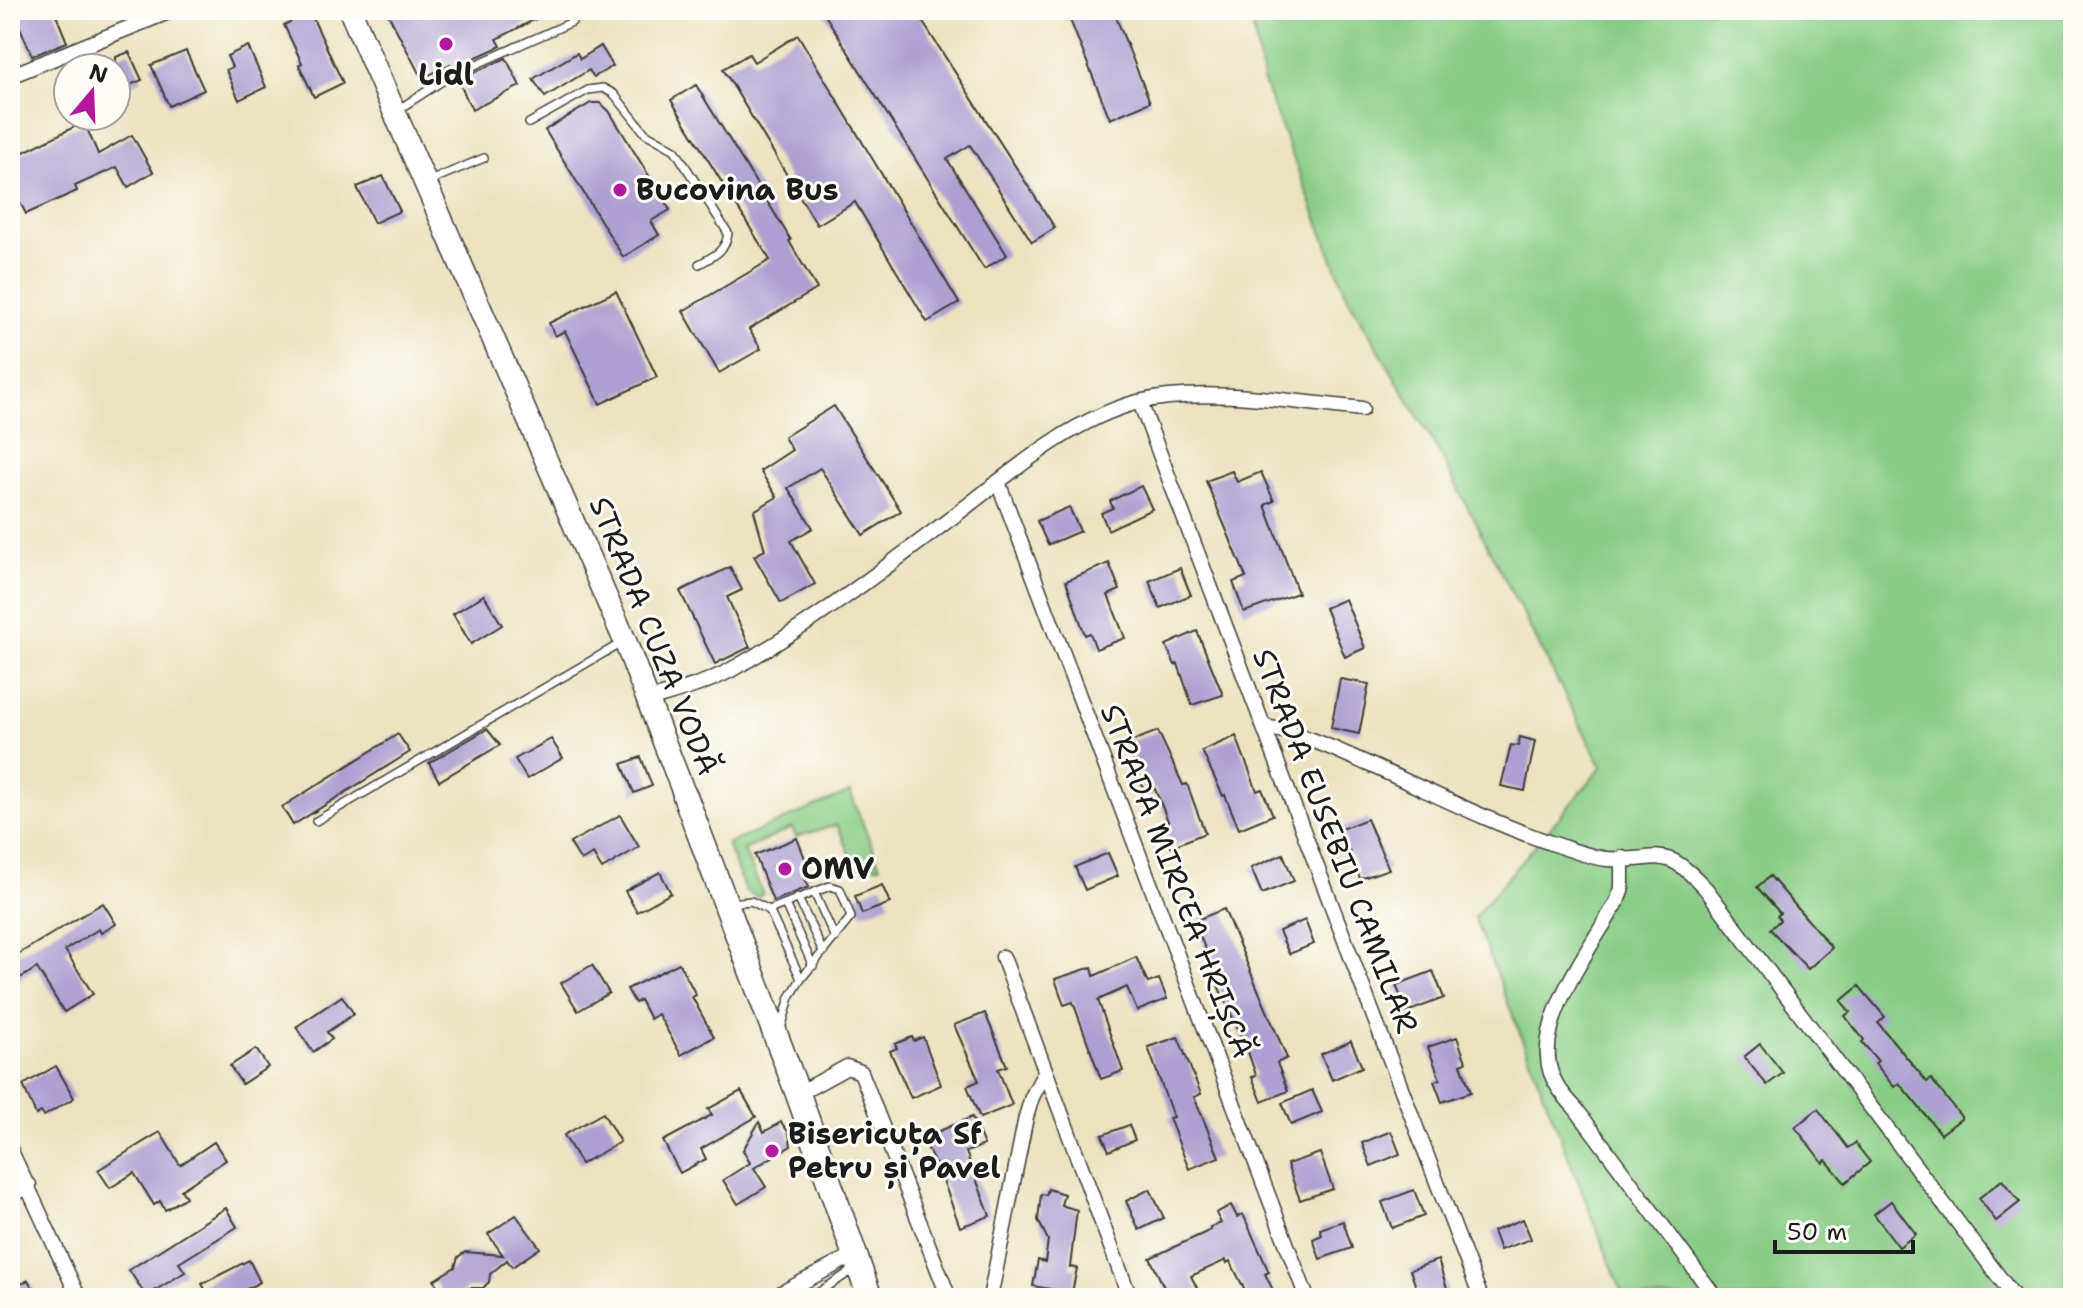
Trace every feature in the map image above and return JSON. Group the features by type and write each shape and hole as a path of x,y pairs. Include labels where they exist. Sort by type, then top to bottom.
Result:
{"highway":[{"name":"STRADA CUZA VODĂ","path":"685,796 798,1094 870,1298"}],"main road":[{"name":"STRADA CUZA VODĂ","path":"350,10 625,641 685,796"}],"street":[{"path":"10,76 173,10"},
{"path":"649,700 726,672 760,652 1083,425 1140,402 1205,396 1362,409"},
{"name":"STRADA EUSEBIU CAMILAR","path":"1140,402 1481,1298"},
{"name":"STRADA MIRCEA HRIȘCĂ","path":"998,482 1307,1298"},
{"path":"1265,727 1283,730 1327,746 1495,824 1573,850 1607,859 1656,855 1685,866 1706,889 2015,1298"},
{"path":"1622,858 1622,888 1617,902 1563,993 1550,1041 1550,1070 1562,1093 1716,1298"},
{"path":"1003,957 1130,1298"},
{"path":"798,1094 847,1067 861,1072 949,1298"},
{"path":"990,1298 1026,1117 1045,1072"},
{"path":"10,1149 29,1185 73,1296"},
{"path":"10,1197 29,1185"},
{"path":"772,1298 856,1261"}],"lane":[{"path":"394,112 450,76 572,22"},
{"path":"529,123 588,90 603,88 614,94 645,133 675,150 728,233 727,245 699,264"},
{"path":"425,182 484,158"},
{"path":"316,821 625,641"},
{"path":"725,905 744,900 769,910 834,885 840,889 851,917 790,997 779,1043"},
{"path":"814,892 835,938"},
{"path":"798,898 823,952"},
{"path":"785,904 813,966"},
{"path":"769,910 801,979"},
{"path":"810,1298 856,1261"}],"green space":[{"path":"1249,10 2073,10 2073,1298 1624,1298 1474,917 1602,767 1440,454 1348,298 1264,83"},
{"path":"850,792 880,866 856,868 837,825 796,837 792,828 744,850 763,894 757,897 745,891 727,844"}],"building":[{"path":"10,10 54,10 67,42 32,56 19,25 10,29"},
{"name":"Lidl","path":"386,10 553,10 497,39 501,46 452,68 450,64 422,79"},
{"path":"822,10 915,10 1055,228 1032,242 970,145 947,159 1007,255 984,269"},
{"path":"1066,10 1113,10 1150,102 1110,119"},
{"path":"310,12 343,83 314,97 284,25"},
{"path":"798,35 959,303 927,322 855,202 817,225 723,69 749,54 754,62"},
{"path":"248,46 266,87 239,100 226,70 232,67 227,56"},
{"path":"601,46 613,66 594,77 589,70 545,97 533,79 577,53 580,59"},
{"path":"186,51 204,90 169,106 151,65"},
{"path":"132,58 142,80 132,84"},
{"path":"506,58 520,86 472,110 458,80"},
{"path":"696,85 791,240 817,289 749,329 761,349 719,373 683,311 770,260 671,100"},
{"path":"591,103 600,103 609,111 670,210 651,221 659,235 623,257 545,130"},
{"path":"10,130 22,153 64,132 88,132 98,154 132,135 153,172 128,187 117,167 75,186 77,191 26,214 10,183"},
{"path":"383,176 400,211 374,223 357,187"},
{"path":"616,291 657,377 600,404 565,331 555,336 549,323"},
{"path":"834,406 901,511 863,535 820,468 788,488 813,528 791,541 815,584 781,603 754,556 765,550 754,511 777,497 760,471 792,450 784,437"},
{"path":"1232,471 1237,482 1261,472 1274,501 1265,505 1298,593 1244,612 1233,582 1246,577 1206,481"},
{"path":"1141,486 1152,509 1108,530 1101,513 1113,508 1110,501"},
{"path":"1069,507 1080,531 1048,545 1037,521"},
{"path":"1109,563 1120,590 1108,595 1125,638 1096,649 1090,633 1085,635 1066,581"},
{"path":"730,567 742,590 727,597 750,647 715,664 680,591"},
{"path":"1180,568 1191,595 1160,608 1149,581"},
{"path":"484,595 502,625 471,644 453,614"},
{"path":"1345,599 1365,648 1345,657 1325,608"},
{"path":"1197,631 1223,695 1192,705 1178,664 1175,665 1166,645"},
{"path":"1340,679 1369,684 1359,734 1331,728"},
{"path":"487,729 500,745 439,781 429,763"},
{"path":"1158,731 1183,785 1187,784 1205,833 1171,847 1161,823 1168,821 1155,789 1145,793 1127,743"},
{"path":"398,734 410,752 293,825 282,807"},
{"path":"1236,736 1257,791 1262,789 1273,815 1239,829 1202,751"},
{"path":"1520,737 1535,741 1525,791 1501,786 1511,745 1518,746"},
{"path":"551,739 563,758 527,779 515,759"},
{"path":"641,757 652,786 634,793 622,764"},
{"path":"620,815 639,847 602,869 593,854 581,861 570,843"},
{"path":"1367,819 1389,869 1360,879 1338,830"},
{"name":"OMV","path":"797,838 811,874 804,877 809,887 773,901 755,855"},
{"path":"1108,853 1118,876 1085,890 1075,867"},
{"path":"1283,854 1294,881 1262,894 1251,868"},
{"path":"660,872 671,893 637,912 625,891"},
{"path":"1770,876 1832,948 1808,969 1770,929 1780,920 1777,916 1780,913 1757,887"},
{"path":"882,885 890,903 862,914 855,896"},
{"path":"103,903 116,924 101,933 99,929 65,950 93,994 64,1012 37,968 10,984 10,959"},
{"path":"1224,909 1287,1058 1277,1063 1288,1091 1262,1102 1252,1077 1256,1075 1247,1049 1205,957 1208,956 1194,921"},
{"path":"1305,920 1314,944 1289,954 1279,931"},
{"path":"1136,957 1148,983 1159,979 1167,999 1137,1011 1127,987 1098,1000 1123,1071 1101,1079 1073,1002 1064,1005 1055,979 1092,967 1094,976"},
{"path":"679,963 696,995 692,997 714,1037 681,1055 658,1014 650,1019 640,1000 635,1003 627,989"},
{"path":"592,965 609,993 578,1011 561,983"},
{"path":"1433,971 1444,998 1407,1012 1396,985"},
{"path":"1859,986 1885,1017 1878,1023 1927,1082 1931,1079 1962,1118 1941,1134 1899,1083 1894,1087 1845,1016 1850,1012 1841,1001"},
{"path":"342,996 354,1014 327,1032 332,1039 313,1052 296,1027"},
{"path":"985,1013 1007,1066 998,1069 1012,1105 980,1118 967,1086 979,1081 954,1025"},
{"path":"912,1037 914,1041 923,1037 941,1085 911,1098 890,1051 897,1048 895,1044"},
{"path":"1178,1037 1201,1094 1194,1097 1219,1157 1189,1169 1169,1118 1173,1117 1148,1047"},
{"path":"1457,1037 1466,1062 1461,1064 1471,1092 1442,1102 1434,1081 1440,1079 1428,1047"},
{"path":"1351,1041 1362,1067 1332,1080 1321,1054"},
{"path":"1760,1044 1783,1073 1767,1085 1744,1057"},
{"path":"256,1049 268,1067 242,1084 230,1066"},
{"path":"56,1066 74,1098 44,1116 41,1112 36,1115 23,1085"},
{"path":"1312,1090 1322,1112 1291,1125 1282,1103"},
{"path":"741,1091 756,1117 701,1149 706,1159 680,1173 663,1141 712,1115 708,1109"},
{"path":"1818,1109 1848,1148 1855,1143 1870,1162 1845,1183 1826,1160 1823,1163 1795,1127"},
{"path":"603,1113 620,1142 581,1164 564,1135"},
{"path":"972,1117 984,1145 966,1152 990,1216 960,1227 937,1164 923,1138"},
{"path":"759,1122 764,1132 781,1122 789,1133 791,1146 754,1168 766,1187 738,1204 723,1180 750,1163 743,1150"},
{"path":"1129,1125 1135,1140 1109,1151 1102,1135"},
{"path":"1391,1131 1400,1154 1371,1166 1362,1143"},
{"path":"160,1132 180,1165 214,1142 226,1160 181,1190 186,1197 165,1210 160,1201 154,1205 134,1173 110,1188 98,1170"},
{"path":"1320,1153 1333,1189 1300,1200 1287,1164"},
{"path":"2002,1180 2020,1202 1996,1221 1979,1198"},
{"path":"1048,1189 1064,1194 1061,1205 1077,1210 1070,1267 1077,1268 1072,1293 1033,1286 1038,1260 1045,1262 1048,1240 1038,1220 1041,1194 1046,1195"},
{"path":"1150,1189 1164,1218 1139,1230 1126,1201"},
{"path":"1414,1190 1424,1216 1392,1228 1382,1202"},
{"path":"1891,1201 1916,1234 1899,1247 1874,1214"},
{"path":"1231,1205 1237,1217 1243,1214 1277,1298 1249,1298 1230,1261 1227,1263 1226,1260 1191,1276 1202,1298 1169,1298 1150,1258 1211,1230 1221,1223 1216,1213"},
{"path":"226,1208 237,1227 179,1263 185,1272 146,1296 129,1270"},
{"path":"516,1215 540,1248 512,1267 507,1260 490,1274 489,1282 483,1288 468,1288 453,1298 445,1298 434,1280 455,1267 458,1257 465,1252 503,1255 488,1234"},
{"path":"1523,1219 1531,1239 1500,1250 1493,1231"},
{"path":"1343,1221 1352,1248 1320,1259 1313,1239 1322,1235 1320,1229"},
{"path":"249,1260 260,1282 230,1298 210,1298 202,1284"},
{"path":"1438,1260 1450,1298 1420,1298 1410,1270"},
{"path":"28,1280 39,1298 10,1298 10,1291"}],"place":[{"name":"Lidl","path":"446,44"},
{"name":"Bucovina Bus","path":"620,190"},
{"name":"OMV","path":"785,869"},
{"name":"Bisericuța Sf Petru și Pavel","path":"772,1151"}]}
